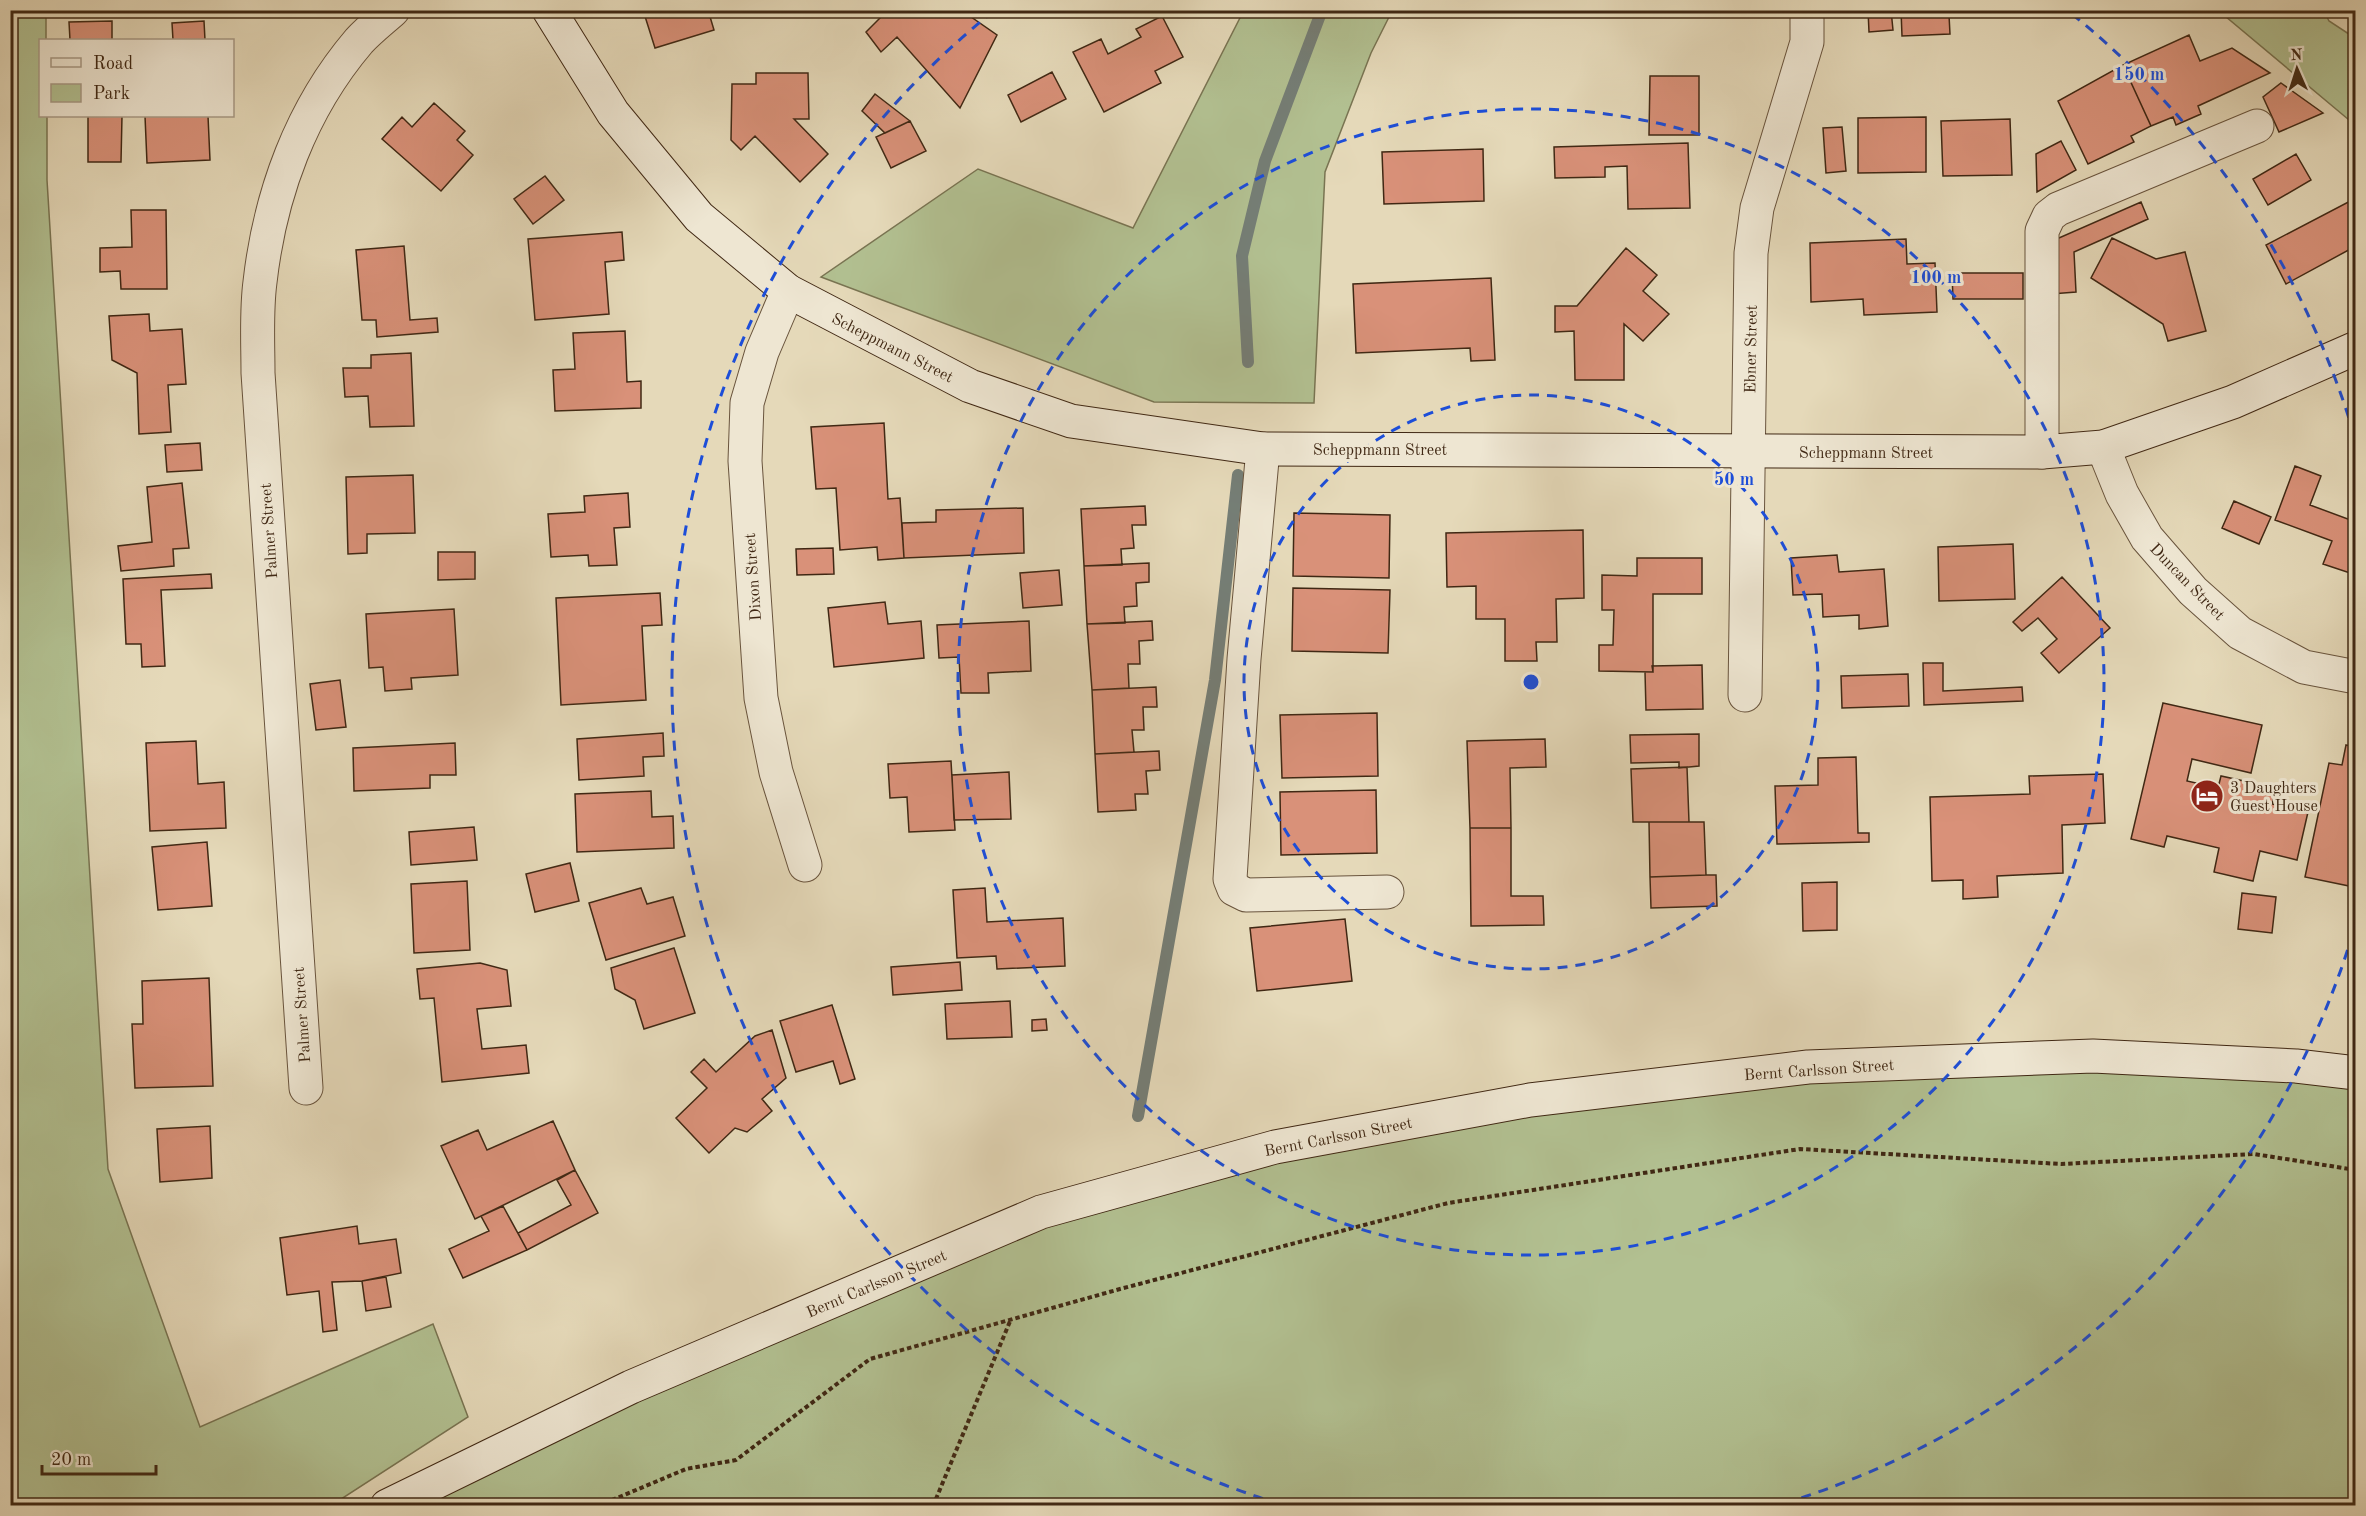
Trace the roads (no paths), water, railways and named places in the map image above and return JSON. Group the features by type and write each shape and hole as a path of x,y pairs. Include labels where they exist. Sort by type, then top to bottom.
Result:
{"street":[{"name":"Palmer Street","path":"306,1088 258,373 260,282 275,202 295,145 326,87 360,40 393,10"},
{"name":"Scheppmann Street","path":"549,10 613,113 699,217 788,291 970,386 1071,421 1263,449 2042,452 2103,447 2233,402 2355,348"},
{"name":"Ebner Street","path":"1745,695 1751,253 1757,208 1807,42 1807,10"},
{"path":"2042,452 2042,231 2049,216 2058,209 2257,126"},
{"name":"Dixon Street","path":"788,291 762,352 747,403 745,461 761,698 776,772 805,865"},
{"name":"Duncan Street","path":"2103,447 2122,494 2147,538 2193,591 2240,633 2304,667 2355,677"},
{"path":"1263,449 1244,659 1230,879 1234,889 1246,895 1387,892"},
{"name":"Bernt Carlsson Street","path":"387,1506 631,1387 1041,1212 1275,1147 1530,1100 1808,1067 2093,1056 2296,1066 2355,1074"}],"waterway":[{"path":"1248,362 1242,256 1265,161 1322,10"},
{"path":"1138,1116 1215,680 1238,475"}],"place":[{"name":"3 Daughters Guest House","path":"2207,796"}]}
